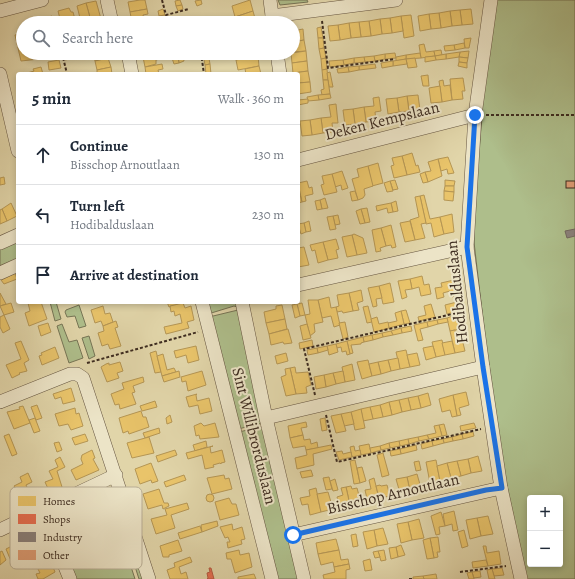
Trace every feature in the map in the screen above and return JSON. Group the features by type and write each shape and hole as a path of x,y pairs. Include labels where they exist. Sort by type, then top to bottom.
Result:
{"street":[{"path":"6,6 42,0"},
{"path":"108,0 111,16"},
{"path":"270,0 272,16"},
{"path":"292,16 320,10 396,0"},
{"name":"Hodibalduslaan","path":"491,0 475,115 467,247 492,426 502,488 520,579"},
{"path":"129,60 132,72"},
{"path":"278,60 280,72"},
{"path":"0,74 16,142"},
{"name":"Deken Kempslaan","path":"300,159 475,115"},
{"path":"0,243 16,236"},
{"path":"300,285 467,247"},
{"path":"0,273 16,266"},
{"name":"Sint Willibrorduslaan","path":"203,304 272,579"},
{"name":"Sint Willibrorduslaan","path":"242,304 266,418 304,579"},
{"path":"266,418 483,367"},
{"path":"0,402 70,374 81,376 86,383 120,487"},
{"path":"91,487 116,475"},
{"name":"Bisschop Arnoutlaan","path":"293,535 486,490 502,488"},
{"path":"0,530 10,525"},
{"path":"142,557 149,579"},
{"path":"66,569 70,579"}],"path":[{"path":"162,0 166,15 189,9"},
{"path":"320,10 328,68 395,59"},
{"path":"64,60 67,72"},
{"path":"203,60 204,72"},
{"path":"475,115 575,115"},
{"path":"475,309 304,349 318,406 325,411 337,462 492,426"},
{"path":"87,363 209,329"},
{"path":"460,572 517,564"}],"green space":[{"path":"278,0 307,0 308,2 280,5"},
{"path":"496,0 575,0 575,579 527,579 508,501 488,363 474,242 473,213 482,118 479,111"},
{"path":"16,242 16,262 0,269 0,249"},
{"path":"51,304 57,304 61,319 55,321"},
{"path":"206,304 236,304 237,307 234,306 208,314"},
{"path":"79,305 86,326 79,328 75,316 67,317 65,312 66,310"},
{"path":"238,310 263,423 238,429 209,317"},
{"path":"62,324 69,342 77,340 83,358 69,363 57,326"},
{"path":"89,336 95,356 89,359 82,338"},
{"path":"264,426 298,579 276,579 239,432"},
{"path":"70,569 132,569 135,579 74,579"},
{"path":"136,569 141,569 144,579 139,579"}],"building: Homes":[{"path":"145,0 147,9 130,12 128,2"},
{"path":"180,0 182,5 176,6 175,1"},
{"path":"201,0 202,4 197,6 195,1"},
{"path":"250,0 253,11 235,16 232,6"},
{"path":"96,1 100,16 90,16 86,3"},
{"path":"86,3 90,16 80,16 77,6"},
{"path":"182,5 183,9 178,11 176,6"},
{"path":"69,8 71,12 73,12 74,16 59,16 58,11"},
{"path":"147,9 148,14 143,16 131,16 130,12"},
{"path":"163,9 165,15 159,16 158,11"},
{"path":"471,9 473,24 462,25 460,10"},
{"path":"460,10 462,25 452,26 450,11"},
{"path":"253,11 254,16 238,16"},
{"path":"450,11 452,26 441,28 439,13"},
{"path":"439,13 441,28 431,29 429,14"},
{"path":"429,14 431,29 420,31 418,16"},
{"path":"411,15 414,36 404,38 401,16"},
{"path":"401,16 403,31 392,33 390,18"},
{"path":"390,18 392,33 382,34 380,19"},
{"path":"380,19 382,34 371,36 369,21"},
{"path":"369,21 371,36 361,37 359,22"},
{"path":"359,22 361,37 351,38 349,23"},
{"path":"349,23 351,38 340,40 338,25"},
{"path":"338,25 340,40 330,41 328,26"},
{"path":"321,27 323,38 318,38 317,28"},
{"path":"303,29 304,40 300,41 300,30"},
{"path":"318,38 323,38 324,48 319,49"},
{"path":"471,38 469,48 465,48 464,39"},
{"path":"304,40 306,51 300,51 300,41"},
{"path":"464,43 465,48 455,50 454,45"},
{"path":"424,44 426,52 434,51 435,56 421,58 419,45"},
{"path":"454,45 455,50 445,51 444,46"},
{"path":"324,48 326,58 321,59 319,49"},
{"path":"441,50 442,55 435,56 434,51"},
{"path":"306,51 307,61 292,63 292,60 300,60 300,52"},
{"path":"469,51 468,58 459,57 460,52"},
{"path":"460,52 459,57 446,59 446,54"},
{"path":"395,53 396,58 385,59 385,54"},
{"path":"420,53 421,58 406,59 406,55"},
{"path":"385,54 385,59 375,61 374,56"},
{"path":"446,54 446,59 436,60 435,56"},
{"path":"406,55 406,59 396,61 396,57"},
{"path":"374,56 375,61 365,62 364,57"},
{"path":"435,56 436,60 425,62 425,57"},
{"path":"364,57 365,62 354,63 354,58"},
{"path":"459,57 468,58 467,63 459,62"},
{"path":"326,58 327,69 322,70 321,59"},
{"path":"354,58 354,63 344,65 343,60"},
{"path":"415,58 417,67 408,68 406,59"},
{"path":"406,59 407,64 393,66 393,61"},
{"path":"59,60 61,68 49,70 48,62"},
{"path":"109,60 111,67 97,70 95,61"},
{"path":"144,60 156,60 156,64 145,67"},
{"path":"173,60 178,60 179,63 174,64"},
{"path":"178,60 184,60 184,61 179,63"},
{"path":"204,60 209,60 210,64 205,65"},
{"path":"236,60 258,60 259,66 238,70"},
{"path":"343,60 344,65 330,67 329,61"},
{"path":"307,61 308,71 293,72 292,63"},
{"path":"393,61 393,66 382,68 381,63"},
{"path":"459,62 467,63 467,68 458,66"},
{"path":"162,64 163,69 158,70 158,72 146,72 145,67"},
{"path":"210,64 211,72 206,72 205,65"},
{"path":"375,64 376,68 359,70 359,66"},
{"path":"259,66 260,72 246,72 245,69"},
{"path":"359,66 359,70 349,72 348,67"},
{"path":"41,67 42,72 31,72 34,71 33,69"},
{"path":"111,67 112,72 97,72 97,70"},
{"path":"348,67 349,72 338,73 337,69"},
{"path":"327,69 328,80 323,80 322,70"},
{"path":"308,71 310,82 300,83 300,72"},
{"path":"330,72 333,87 329,87 327,73"},
{"path":"428,75 429,86 423,86 421,76"},
{"path":"463,78 465,91 462,91 463,99 452,100 450,79"},
{"path":"323,80 328,80 330,94 322,95 321,90 324,89"},
{"path":"443,80 444,86 450,85 452,100 442,102 439,81"},
{"path":"310,82 311,92 300,94 300,83"},
{"path":"440,86 442,102 431,103 429,88"},
{"path":"330,94 331,98 319,100 318,95"},
{"path":"318,95 319,100 308,101 307,97"},
{"path":"418,95 420,110 409,111 407,96"},
{"path":"407,96 409,111 399,112 397,98"},
{"path":"379,97 381,111 375,112 376,121 366,122 364,107 374,106 373,98"},
{"path":"397,98 399,112 388,114 386,99"},
{"path":"308,99 308,103 300,105 300,100"},
{"path":"336,104 338,123 332,123 333,132 323,133 321,118 331,117 329,105"},
{"path":"364,107 366,122 355,124 353,109"},
{"path":"353,109 355,124 345,125 343,110"},
{"path":"321,118 323,133 312,135 310,120"},
{"path":"310,120 312,135 302,136 300,121"},
{"path":"412,153 416,166 418,165 420,172 407,175 402,156"},
{"path":"402,156 407,175 394,178 391,166 394,165 392,158"},
{"path":"448,157 454,173 448,174 447,169 441,171 438,159"},
{"path":"438,159 442,176 428,182 425,172 431,171 428,162"},
{"path":"378,163 383,183 372,186 368,166"},
{"path":"368,166 373,186 364,189 365,195 363,198 358,200 352,179 359,177 357,169"},
{"path":"342,171 348,188 342,190 341,185 335,187 332,174"},
{"path":"425,172 428,182 423,183 420,174"},
{"path":"332,174 337,192 324,195 321,185 324,184 322,176"},
{"path":"4,177 5,184 0,185 0,178"},
{"path":"395,180 398,189 393,190 390,181"},
{"path":"445,180 455,181 454,186 445,186"},
{"path":"307,181 309,188 312,187 313,194 305,196 306,201 302,202 300,192 300,183"},
{"path":"390,181 393,191 387,192 384,183"},
{"path":"445,186 454,186 454,192 444,191"},
{"path":"355,191 358,200 352,201 350,192"},
{"path":"444,191 454,192 453,201 444,200"},
{"path":"424,195 430,219 440,217 444,234 434,237 431,223 426,224 420,196"},
{"path":"420,196 426,223 421,224 425,238 415,240 410,220 419,217 415,197"},
{"path":"325,198 328,208 322,209 320,200"},
{"path":"320,200 322,209 317,210 315,201"},
{"path":"396,201 398,211 393,212 391,203"},
{"path":"11,203 16,216 7,221 2,209"},
{"path":"391,203 393,212 388,213 387,208 377,211 376,206"},
{"path":"367,208 370,222 365,223 361,209"},
{"path":"2,209 7,221 0,224 0,210"},
{"path":"361,209 365,223 360,224 356,211"},
{"path":"452,214 454,232 444,234 440,217"},
{"path":"338,215 340,224 335,225 333,216"},
{"path":"333,216 336,229 330,230 327,217"},
{"path":"309,221 311,231 306,232 304,223"},
{"path":"410,221 415,240 405,242 400,223"},
{"path":"304,223 306,232 301,234 300,231 300,224"},
{"path":"391,225 396,247 392,248 391,245 386,246 381,228"},
{"path":"381,228 386,246 380,248 381,251 376,252 372,230"},
{"path":"354,234 363,238 367,253 357,255 352,235"},
{"path":"352,235 357,255 347,257 342,237"},
{"path":"336,239 339,249 336,250 338,258 328,260 323,242"},
{"path":"323,242 328,260 318,263 315,250 312,251 310,245"},
{"path":"304,247 309,265 300,267 300,248"},
{"path":"15,273 16,279 4,284 1,280"},
{"path":"422,276 424,285 429,284 431,294 421,296 419,287 412,289 410,279"},
{"path":"410,279 412,289 405,290 407,297 402,299 398,281"},
{"path":"454,280 457,295 452,297 450,291 443,293 444,297 437,299 435,288 442,287 441,283"},
{"path":"390,283 394,302 383,304 379,286"},
{"path":"379,286 382,298 376,299 377,306 373,307 368,288"},
{"path":"361,290 363,301 357,303 359,310 353,311 349,293"},
{"path":"0,293 6,304 0,306"},
{"path":"349,293 353,311 343,313 342,311 337,312 336,307 339,306 337,295"},
{"path":"329,297 331,308 336,307 340,325 334,327 331,316 322,318 318,300"},
{"path":"308,300 318,300 323,322 314,324 315,332 310,336 305,315 310,314"},
{"path":"457,302 459,311 447,314 445,305"},
{"path":"11,303 14,312 4,315 0,306"},
{"path":"302,303 305,315 300,316 297,304"},
{"path":"28,304 42,304 47,319 29,326 25,313 30,311"},
{"path":"168,304 180,304 169,307"},
{"path":"183,304 185,308 191,306 194,320 187,322 189,328 166,334 164,327 182,323 180,314 175,316 174,311 171,312 170,306"},
{"path":"297,304 300,316 295,318 292,305"},
{"path":"431,304 435,317 419,321 418,317 426,315 424,306"},
{"path":"282,305 285,319 266,323 264,312 276,309 276,306"},
{"path":"103,306 105,314 110,313 113,322 103,326 101,321 95,323 91,310"},
{"path":"368,306 372,322 367,323 363,307"},
{"path":"406,310 410,323 404,324 401,311"},
{"path":"401,311 404,324 389,328 388,323 397,321 395,313"},
{"path":"4,315 10,329 3,333 0,327 0,317"},
{"path":"456,315 460,329 450,331 447,318"},
{"path":"377,317 379,324 388,322 389,328 374,332 371,319"},
{"path":"447,318 448,322 438,324 437,320"},
{"path":"285,319 287,329 269,334 266,323"},
{"path":"437,320 438,324 428,327 427,322"},
{"path":"116,321 118,327 115,328 121,346 110,349 108,344 102,346 98,333 104,331 103,326"},
{"path":"345,322 348,337 343,339 339,323"},
{"path":"427,322 428,327 420,329 423,340 418,341 414,325"},
{"path":"48,323 51,332 41,336 38,326"},
{"path":"307,324 311,338 303,340 300,326"},
{"path":"411,326 412,331 402,333 401,328"},
{"path":"401,328 402,333 393,335 391,331"},
{"path":"288,329 292,343 284,344 283,342 271,345 269,334"},
{"path":"455,330 457,340 462,339 465,351 455,353 450,331"},
{"path":"391,331 393,335 383,337 382,333"},
{"path":"382,333 383,337 373,340 372,335"},
{"path":"372,335 373,340 364,342 363,337"},
{"path":"363,337 364,342 361,344 351,345 353,353 350,354 347,341"},
{"path":"312,340 313,346 300,349 299,343"},
{"path":"442,340 445,355 436,357 432,342"},
{"path":"21,341 29,360 24,363 27,371 19,373 20,374 12,378 6,365 21,359 15,343"},
{"path":"347,341 350,354 347,355 346,351 342,352 341,347 337,348 336,344"},
{"path":"452,341 455,353 445,355 442,343"},
{"path":"336,344 338,352 329,355 327,346"},
{"path":"196,346 199,360 188,363 186,355 176,358 174,351"},
{"path":"327,346 328,350 318,353 317,348"},
{"path":"433,346 436,357 426,360 423,348"},
{"path":"55,347 59,358 42,365 39,356 42,355 41,353"},
{"path":"317,348 318,353 308,355 307,350"},
{"path":"406,350 410,367 400,369 396,352"},
{"path":"156,351 161,372 155,373 150,353"},
{"path":"286,353 288,361 277,364 275,356"},
{"path":"417,353 420,365 410,367 407,355"},
{"path":"163,354 167,370 174,368 176,372 162,376 157,356"},
{"path":"398,358 400,369 391,371 388,360"},
{"path":"368,360 372,376 362,379 357,362"},
{"path":"388,360 391,371 381,374 378,362"},
{"path":"120,362 123,371 117,373 119,378 107,382 101,367 109,363 109,365"},
{"path":"378,362 381,374 372,376 369,364"},
{"path":"352,364 355,380 345,382 342,367"},
{"path":"295,367 296,373 308,372 311,385 306,387 307,393 296,394 290,368"},
{"path":"290,368 296,394 286,396 281,377 286,375 285,369"},
{"path":"179,371 180,377 164,382 162,376"},
{"path":"202,371 206,385 188,391 186,381 182,382 181,377"},
{"path":"343,371 345,382 336,384 333,373"},
{"path":"333,373 336,384 326,387 324,375"},
{"path":"324,375 326,387 316,389 314,377"},
{"path":"143,377 144,382 133,386 135,392 132,393 136,404 120,409 119,404 115,405 111,394 124,389 122,383"},
{"path":"71,388 75,401 63,404 61,397 55,399 53,394"},
{"path":"466,392 469,405 459,408 461,415 457,416 453,395"},
{"path":"428,393 431,405 421,408 418,396"},
{"path":"197,394 197,401 209,398 212,411 200,414 198,405 189,407 186,397"},
{"path":"453,395 457,416 452,417 450,410 442,412 439,399"},
{"path":"418,396 421,408 411,410 408,398"},
{"path":"408,398 411,410 402,412 399,400"},
{"path":"399,400 402,412 392,415 389,402"},
{"path":"155,401 157,407 142,411 140,406"},
{"path":"389,402 392,415 383,417 380,405"},
{"path":"37,405 42,418 36,420 31,407"},
{"path":"380,405 383,417 373,419 370,407"},
{"path":"23,406 30,423 14,429 7,412 20,409 19,407"},
{"path":"370,407 373,419 363,421 361,409"},
{"path":"75,408 76,414 79,413 83,426 71,430 68,424 59,426 55,414"},
{"path":"361,409 365,428 355,430 351,412"},
{"path":"141,411 143,417 146,417 149,427 129,434 128,431 123,433 119,418"},
{"path":"351,412 354,424 344,426 341,414"},
{"path":"341,414 346,431 336,433 331,416"},
{"path":"170,415 172,422 167,424 166,418"},
{"path":"35,418 40,431 34,433 29,420"},
{"path":"325,418 327,430 322,431 320,419"},
{"path":"306,422 307,427 301,428 303,435 290,438 288,426"},
{"path":"201,423 204,426 215,423 219,437 200,439 199,435 196,436 194,426"},
{"path":"474,423 476,428 461,431 460,426"},
{"path":"444,424 447,435 442,436 439,425"},
{"path":"439,425 442,436 429,439 427,435 436,433 434,426"},
{"path":"159,428 160,433 145,438 143,433"},
{"path":"473,432 474,436 463,439 462,434"},
{"path":"9,434 17,454 12,456 4,436"},
{"path":"85,434 88,441 75,445 72,438"},
{"path":"462,434 463,439 453,441 452,437"},
{"path":"303,435 304,440 310,439 311,444 317,442 318,448 306,450 305,446 293,448 290,438"},
{"path":"427,435 429,439 419,441 418,437"},
{"path":"149,437 154,453 132,458 127,443"},
{"path":"418,437 419,441 409,444 408,439"},
{"path":"452,437 453,441 444,443 443,439"},
{"path":"408,439 409,444 400,446 399,441"},
{"path":"443,439 444,443 433,446 432,441"},
{"path":"206,441 207,447 195,451 193,445"},
{"path":"399,441 400,446 390,448 389,443"},
{"path":"432,441 433,446 422,449 421,444"},
{"path":"59,442 62,450 57,452 54,443"},
{"path":"389,443 390,448 381,450 380,446"},
{"path":"369,444 371,453 361,455 359,446"},
{"path":"331,445 332,449 313,454 314,465 297,469 295,458 307,455 306,450"},
{"path":"416,445 417,450 401,454 400,449"},
{"path":"213,446 210,447 211,453 222,450 225,462 205,469 202,455 188,459 186,453"},
{"path":"354,446 355,451 360,450 361,455 352,457 350,447"},
{"path":"380,446 381,450 371,453 370,448"},
{"path":"400,449 401,454 391,456 390,451"},
{"path":"92,450 95,458 93,459 99,470 76,480 71,470 83,464 81,459 82,455"},
{"path":"175,450 177,455 158,462 156,456"},
{"path":"342,451 343,454 351,452 352,457 339,460 336,452"},
{"path":"383,453 389,475 382,477 377,455"},
{"path":"478,456 482,471 471,473 468,459"},
{"path":"60,457 65,467 57,471 62,487 47,487 45,482 53,479 49,471 58,467 55,460"},
{"path":"468,459 471,473 461,476 457,461"},
{"path":"355,460 360,483 354,484 350,461"},
{"path":"436,460 440,481 430,483 426,462"},
{"path":"419,461 421,470 416,471 414,462"},
{"path":"457,461 461,476 451,478 447,463"},
{"path":"151,463 158,481 152,483 151,480 140,484 135,469"},
{"path":"447,463 451,478 440,481 437,466"},
{"path":"362,467 366,481 360,483 357,468"},
{"path":"311,470 313,476 302,478 300,472"},
{"path":"28,473 32,482 26,485 27,487 15,487 14,486 22,482 20,477"},
{"path":"417,474 421,488 410,491 407,477"},
{"path":"184,475 186,480 166,487 164,482"},
{"path":"224,475 225,479 229,478 232,489 212,494 207,478"},
{"path":"329,477 332,489 326,490 323,478"},
{"path":"407,477 410,491 400,493 396,479"},
{"path":"374,478 379,498 368,503 365,490 371,489 369,480"},
{"path":"335,479 338,490 333,491 330,481"},
{"path":"387,485 390,496 379,498 376,486"},
{"path":"351,486 352,489 357,488 361,503 350,505 346,487"},
{"path":"346,487 350,505 340,508 337,497 343,495 341,488"},
{"path":"316,488 321,512 310,515 308,504 302,505 300,498 310,496 309,490"},
{"path":"159,489 164,503 168,503 169,506 163,509 162,505 148,509 143,494"},
{"path":"328,492 333,509 321,512 317,494"},
{"path":"208,494 212,494 214,498 212,502 208,502 206,500 206,496"},
{"path":"229,498 232,504 236,504 239,515 220,520 215,502"},
{"path":"187,503 189,509 171,515 175,528 156,534 151,519 167,515 165,509"},
{"path":"454,511 458,530 453,531 452,524 445,526 443,514"},
{"path":"441,512 445,526 439,527 440,534 436,535 431,516"},
{"path":"488,516 493,534 481,536 477,518"},
{"path":"477,518 481,536 470,539 466,520"},
{"path":"419,519 424,538 412,540 408,522"},
{"path":"217,521 218,526 202,532 201,525"},
{"path":"408,522 412,540 401,543 397,524"},
{"path":"232,524 233,530 242,527 245,539 241,540 242,544 228,548 227,542 230,542 228,537 225,538 220,527"},
{"path":"200,526 202,532 180,539 178,533"},
{"path":"383,528 388,544 377,546 374,530"},
{"path":"374,530 377,546 367,549 363,532"},
{"path":"464,530 468,546 462,548 458,532"},
{"path":"356,534 358,546 353,547 351,535"},
{"path":"438,537 440,552 437,552 438,557 434,558 430,538"},
{"path":"430,538 434,558 427,559 423,540"},
{"path":"336,539 339,550 318,554 316,543"},
{"path":"178,540 182,551 169,555 169,557 163,557 160,546"},
{"path":"401,545 405,555 398,557 396,547"},
{"path":"483,546 486,546 487,553 499,551 501,564 488,566"},
{"path":"10,547 10,559 6,549"},
{"path":"396,547 398,557 391,559 389,548"},
{"path":"239,550 240,555 249,553 252,567 235,573 231,559 227,559 226,553"},
{"path":"339,550 341,560 348,559 349,564 334,567 333,562 321,565 318,554"},
{"path":"384,550 386,560 381,561 378,551"},
{"path":"2,551 6,560 0,565 0,552"},
{"path":"378,551 380,557 375,558 373,552"},
{"path":"190,557 192,562 179,567 181,574 186,572 188,579 170,579 167,570 175,567 174,563"},
{"path":"370,559 372,570 365,571 363,561"},
{"path":"486,560 488,566 473,568 472,562"},
{"path":"349,564 350,569 346,570 346,579 324,579 323,575 335,572 334,567"},
{"path":"502,568 504,575 494,576 492,569"},
{"path":"38,569 54,569 55,572 43,579 38,579 36,574 40,573"},
{"path":"492,569 495,579 489,579 487,570"},
{"path":"480,571 481,577 474,578 472,572"},
{"path":"472,572 474,579 469,579 467,573"},
{"path":"254,574 256,579 238,579 238,577"},
{"path":"436,574 437,579 424,579 423,576"},
{"path":"423,576 424,579 413,579 413,577"}],"building: Shops":[{"path":"209,568 211,568 214,579 207,579 207,573 210,572"}],"building: Industry":[{"path":"575,229 575,236 567,238 565,231"}],"building: Other":[{"path":"566,181 575,181 575,188 566,188"}],"route":[{"path":"293,535 486,490 502,488 483,367 467,247 475,115"}]}
